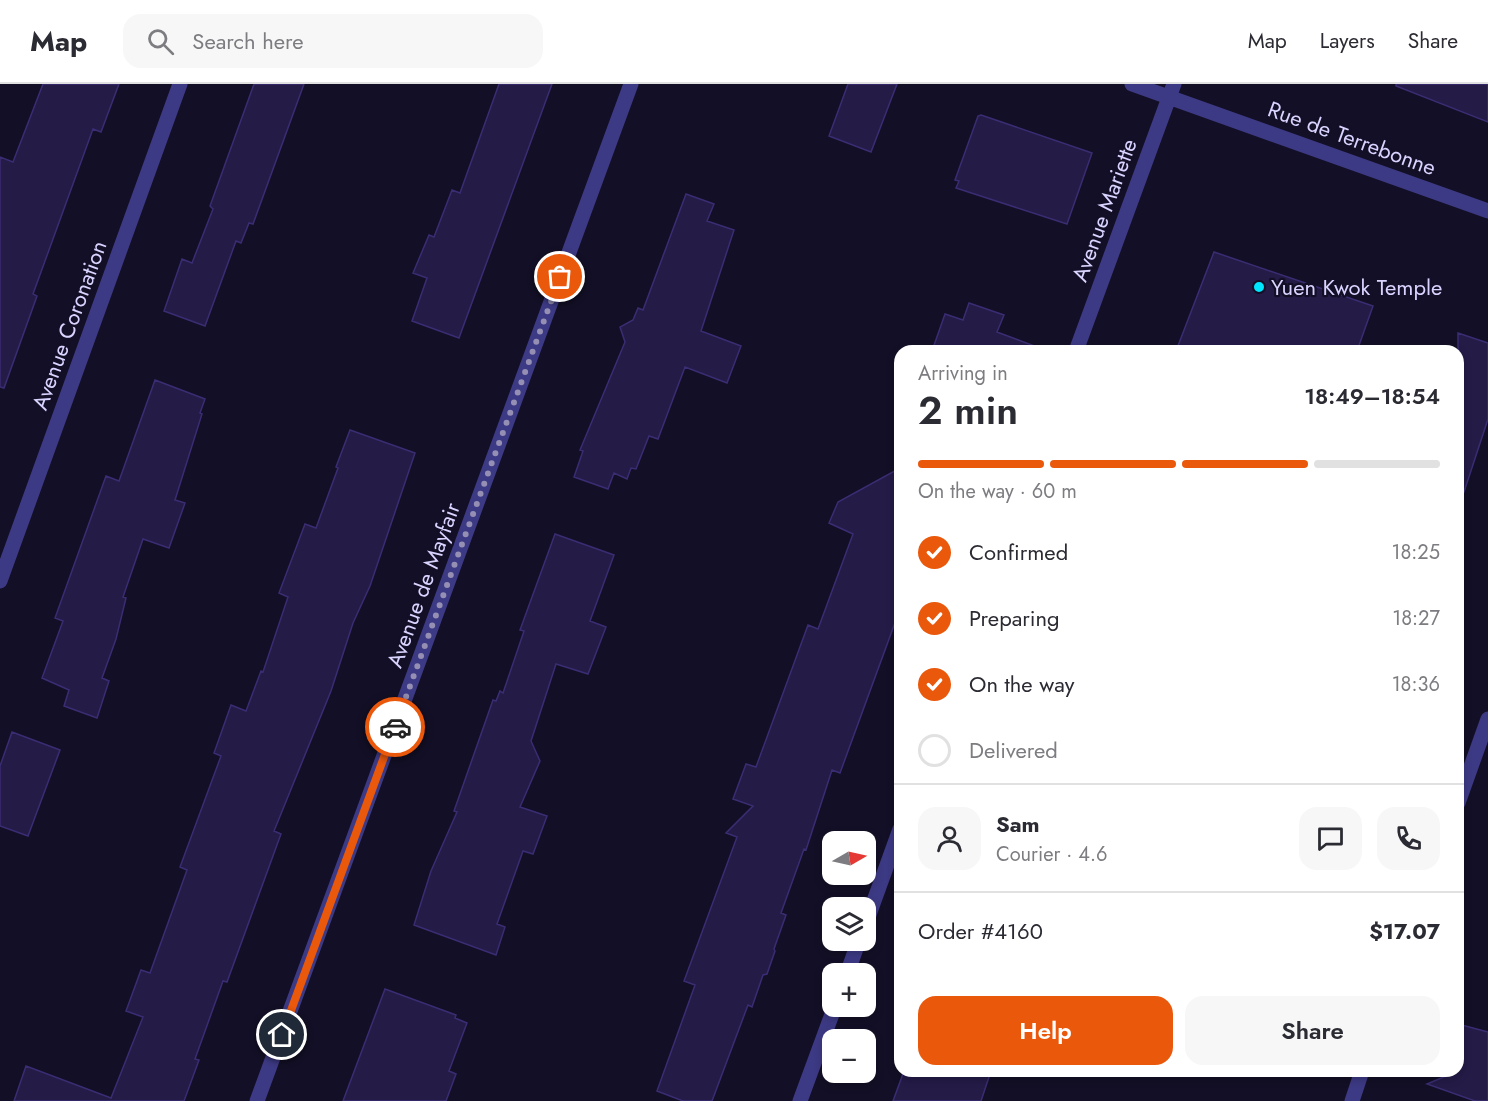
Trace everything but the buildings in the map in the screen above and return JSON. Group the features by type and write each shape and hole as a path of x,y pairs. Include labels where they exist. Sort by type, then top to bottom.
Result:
{"street":[{"name":"Avenue Coronation","path":"0,581 180,84"},
{"name":"Avenue de Mayfair","path":"257,1101 631,84"},
{"name":"Rue de Terrebonne","path":"1132,84 1172,90 1488,211"},
{"name":"Avenue Mariette","path":"1078,345 1172,90"},
{"path":"1464,786 1488,719"},
{"path":"875,897 894,846"},
{"path":"800,1101 831,1017"},
{"path":"1352,1101 1360,1077"}],"way so far":[{"path":"395,727 560,277"}],"place":[{"name":"Yuen Kwok Temple","path":"1259,287"}],"route":[{"path":"282,1035 395,727"}]}
